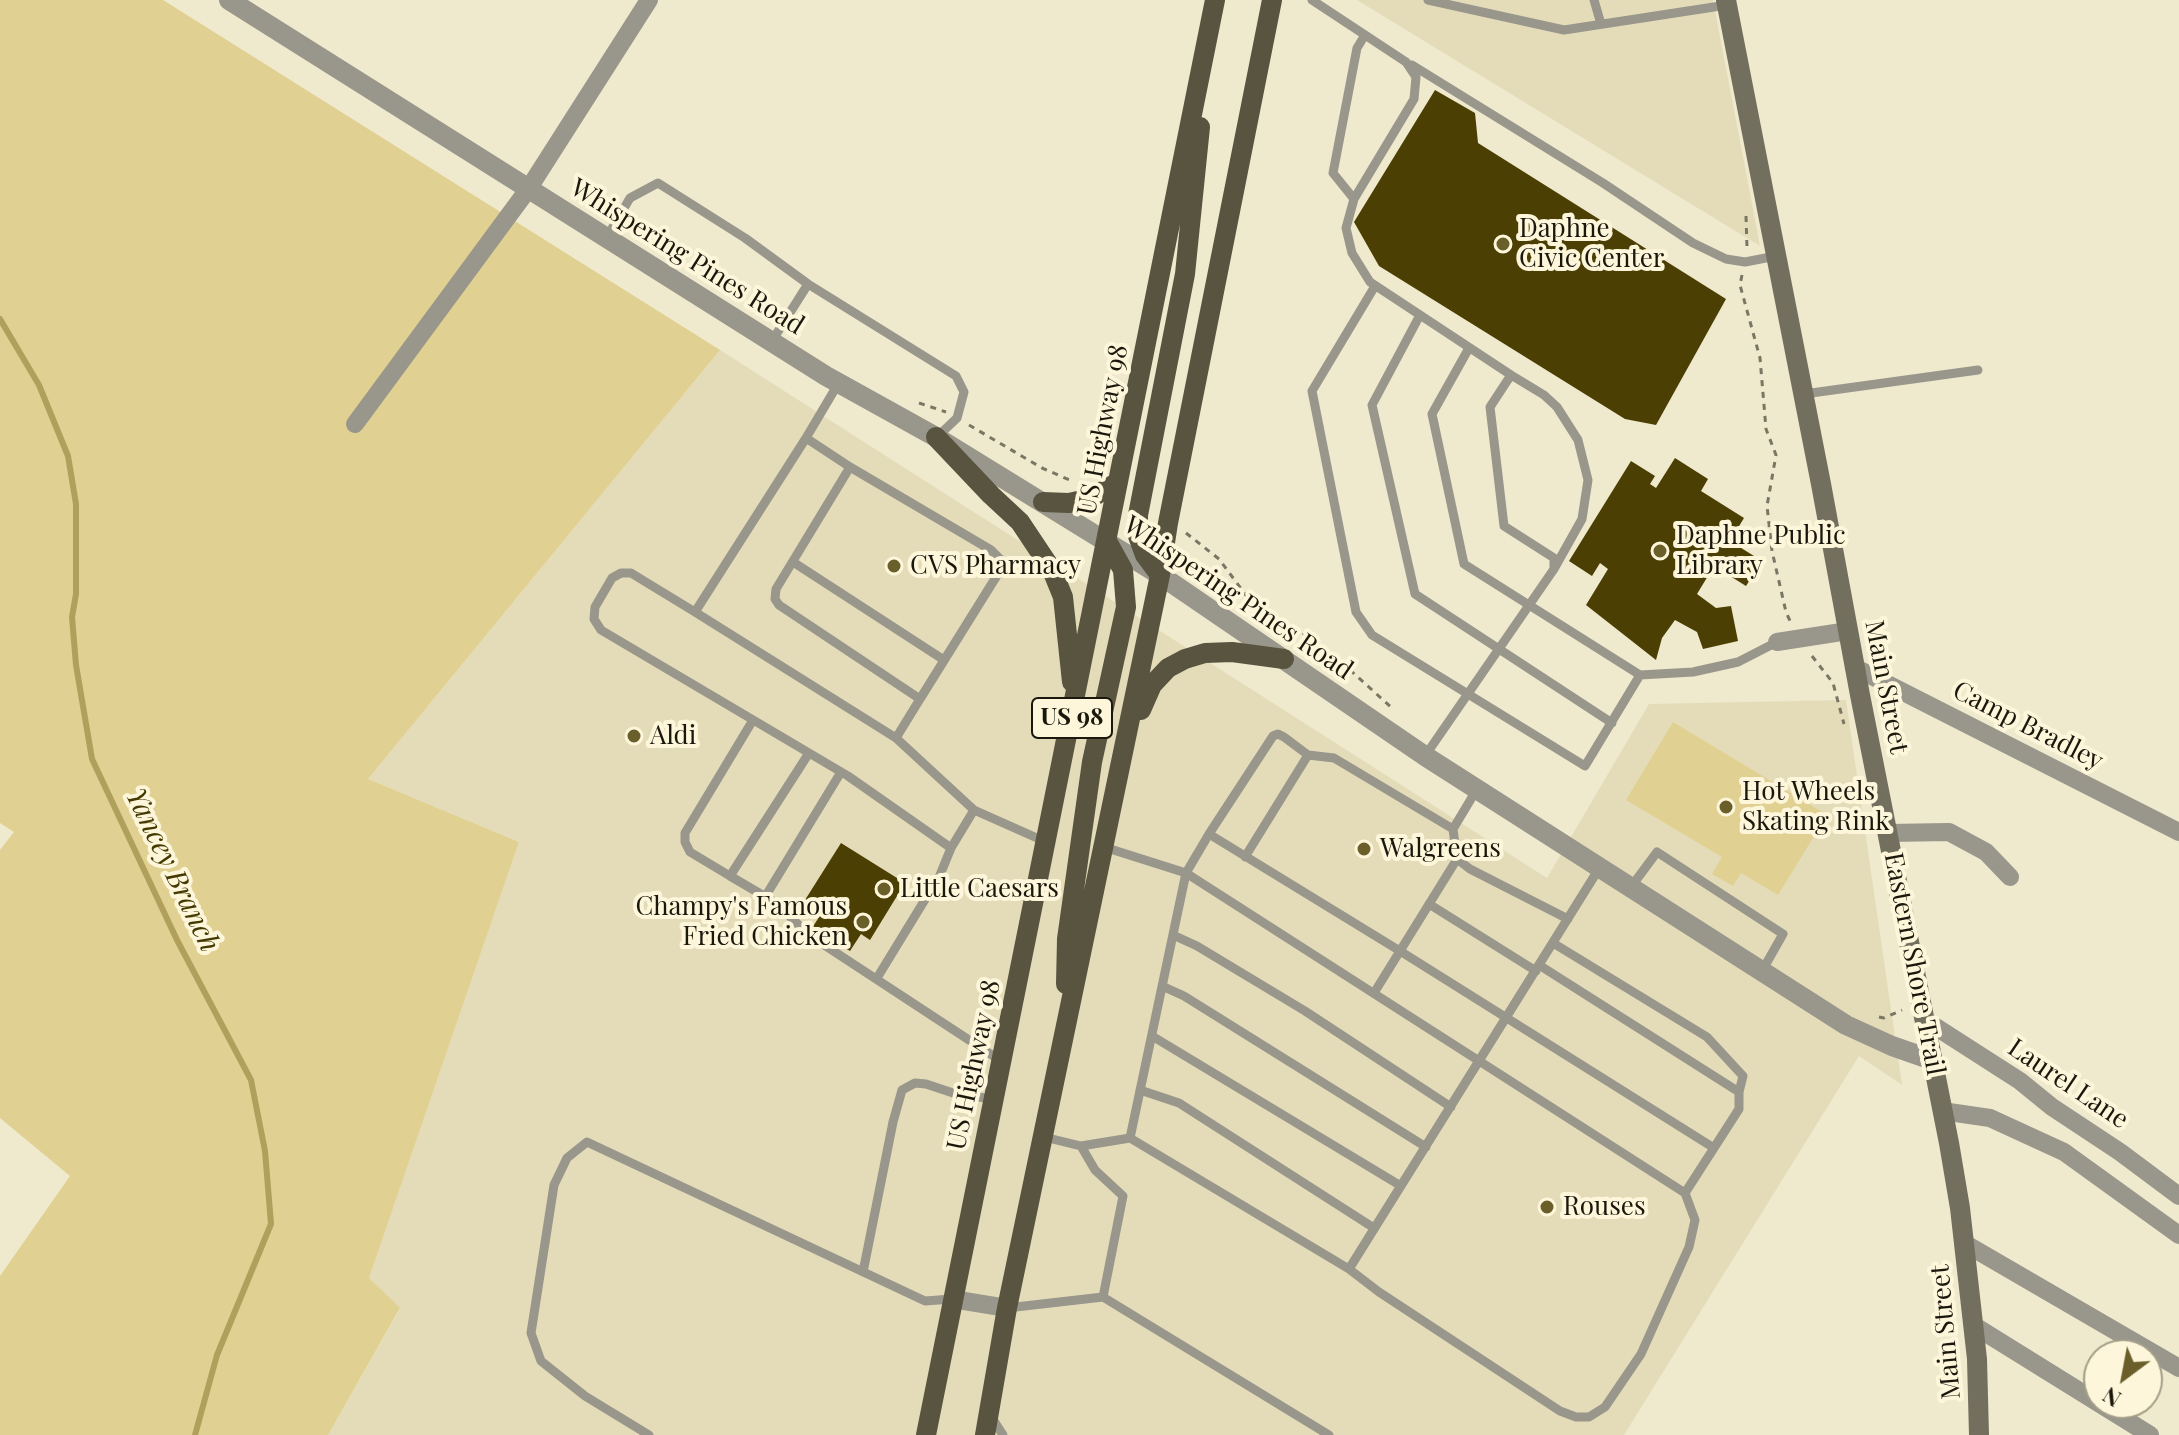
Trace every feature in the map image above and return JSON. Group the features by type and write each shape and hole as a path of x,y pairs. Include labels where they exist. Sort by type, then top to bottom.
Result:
{"main road":[{"name":"US Highway 98","path":"926,1435 1215,0"},
{"name":"US 98","path":"985,1435 1007,1308 1160,575 1272,0"},
{"name":"Main Street","path":"1726,2 1960,1208 1977,1359 1979,1435"},
{"path":"1160,575 1145,555 1138,536 1138,515 1185,274 1198,157 1203,59"},
{"path":"936,437 1020,522 1052,570 1063,597 1075,703"},
{"path":"1043,502 1069,503 1091,498 1118,482"},
{"path":"1066,1032 1067,939 1092,762 1126,607 1123,570 1107,541"},
{"path":"1125,747 1152,685 1168,668 1205,653 1232,652 1284,659"}],"street":[{"name":"Whispering Pines Road","path":"229,0 839,383 936,437 1107,541 1425,756 1846,1025 1932,1060"},
{"path":"355,424 529,188 649,0"},
{"path":"1777,642 1848,631"},
{"name":"Camp Bradley","path":"1854,667 2179,832"},
{"path":"1888,833 1949,832 1986,852 2010,877"},
{"name":"Laurel Lane","path":"1925,1020 2020,1081 2179,1196"},
{"path":"1942,1111 1990,1118 2064,1152 2179,1235"},
{"path":"1964,1243 2179,1368"},
{"path":"952,1299 1007,1308"},
{"path":"1973,1325 2150,1435"}],"lane":[{"path":"1312,0 1693,243 1726,259 1745,262 1776,256"},
{"path":"1428,0 1564,30 1726,2"},
{"path":"1594,0 1601,24"},
{"path":"1354,199 1333,173 1357,48 1365,35"},
{"path":"1404,60 1416,77 1414,99 1354,199 1346,228 1352,253 1375,286 1544,395 1557,407 1578,440 1588,480 1582,519 1554,569 1425,756"},
{"path":"607,237 630,198 658,183 745,238 808,284 956,376 964,392 957,418 936,437"},
{"path":"772,341 808,284"},
{"path":"1375,286 1312,391 1356,612 1372,635 1585,766 1640,675"},
{"path":"1420,315 1372,405 1415,594 1612,723"},
{"path":"1469,348 1432,414 1464,564 1640,675 1693,672 1738,662 1777,642"},
{"path":"1804,394 1978,370"},
{"path":"1511,375 1490,407 1504,526 1554,558 1554,569"},
{"path":"695,612 839,383"},
{"path":"806,438 991,550 1000,559 1001,569 896,738"},
{"path":"850,467 776,589 775,599 779,605 920,699"},
{"path":"793,562 944,660"},
{"path":"951,848 841,772 601,630 594,619 595,607 612,578 621,573 631,573 896,738 974,810 1046,842"},
{"path":"753,720 685,833 690,852 776,903 809,935 1001,1061"},
{"path":"1130,1138 1186,873 1273,736 1278,734 1284,737 1308,755 1334,758 1453,829"},
{"path":"730,876 809,753"},
{"path":"1245,857 1308,755"},
{"path":"765,897 841,772"},
{"path":"1374,993 1457,859 1453,829 1477,789"},
{"path":"877,978 940,875 951,848 974,810"},
{"path":"1209,834 1714,1148"},
{"path":"1044,1137 1081,1146 1130,1138 1349,1269 1560,1411 1576,1417 1589,1417 1605,1407 1641,1354 1689,1247 1695,1220 1685,1193 1186,873 1104,847"},
{"path":"1630,887 1657,852 1783,934 1762,971"},
{"path":"1457,859 1470,869 1568,919"},
{"path":"1349,1269 1600,867"},
{"path":"1429,904 1739,1092"},
{"path":"1173,935 1197,946 1305,1011 1451,1107"},
{"path":"1553,943 1707,1037 1743,1076 1739,1109 1685,1193"},
{"path":"1162,986 1184,996 1426,1147"},
{"path":"1152,1036 1401,1186"},
{"path":"863,1272 902,1090 915,1083 926,1084 956,1094 993,1099"},
{"path":"1140,1090 1179,1103 1374,1228"},
{"path":"649,1435 585,1396 541,1361 531,1333 554,1185 567,1158 587,1142 925,1301 952,1299"},
{"path":"1081,1146 1095,1170 1123,1196 1103,1297"},
{"path":"1007,1308 1103,1297 1329,1435"},
{"path":"989,1414 1003,1435"}],"path":[{"path":"1746,214 1748,245 1740,285 1760,358 1766,429 1776,455 1767,506 1772,551 1786,612 1798,637 1833,683 1847,736"}],"shaded area":[{"path":"0,0 163,0 720,350 368,779 519,842 369,1278 400,1308 328,1435 0,1435 0,1276 70,1176 0,1118 0,850 14,832 0,823"},
{"path":"1357,0 1713,0 1760,246"},
{"path":"720,350 1547,878 1649,704 1846,700 1902,1085 1859,1056 1624,1435 328,1435 400,1309 369,1278 519,842 368,779"},
{"name":"Hot Wheels Skating Rink","path":"1673,722 1827,815 1778,895 1741,873 1733,886 1712,874 1722,857 1626,800"}],"building":[{"name":"Daphne Civic Center","path":"1435,90 1475,113 1478,143 1726,299 1656,425 1625,419 1379,266 1354,222"},
{"name":"Daphne Public Library","path":"1675,458 1708,479 1701,491 1744,518 1730,541 1762,561 1746,586 1714,566 1697,594 1716,608 1731,606 1738,641 1703,649 1697,632 1675,620 1662,638 1656,660 1586,605 1608,569 1600,563 1592,576 1569,561 1631,461 1655,476 1650,484 1656,488"},
{"path":"841,843 905,883 870,940 861,934 850,951 812,928 823,911 805,900"}],"waterway":[{"name":"Yancey Branch","path":"0,319 39,385 68,456 76,504 76,594 72,617 76,665 92,759 177,940 251,1080 265,1151 271,1224 217,1355 195,1435"}],"place":[{"name":"Daphne Civic Center","path":"1503,244"},
{"name":"Daphne Public Library","path":"1660,551"},
{"name":"CVS Pharmacy","path":"894,566"},
{"name":"Aldi","path":"634,736"},
{"name":"Hot Wheels Skating Rink","path":"1726,807"},
{"name":"Walgreens","path":"1364,849"},
{"name":"Little Caesars","path":"884,889"},
{"name":"Champy's Famous Fried Chicken","path":"863,922"},
{"name":"Rouses","path":"1547,1207"}]}
